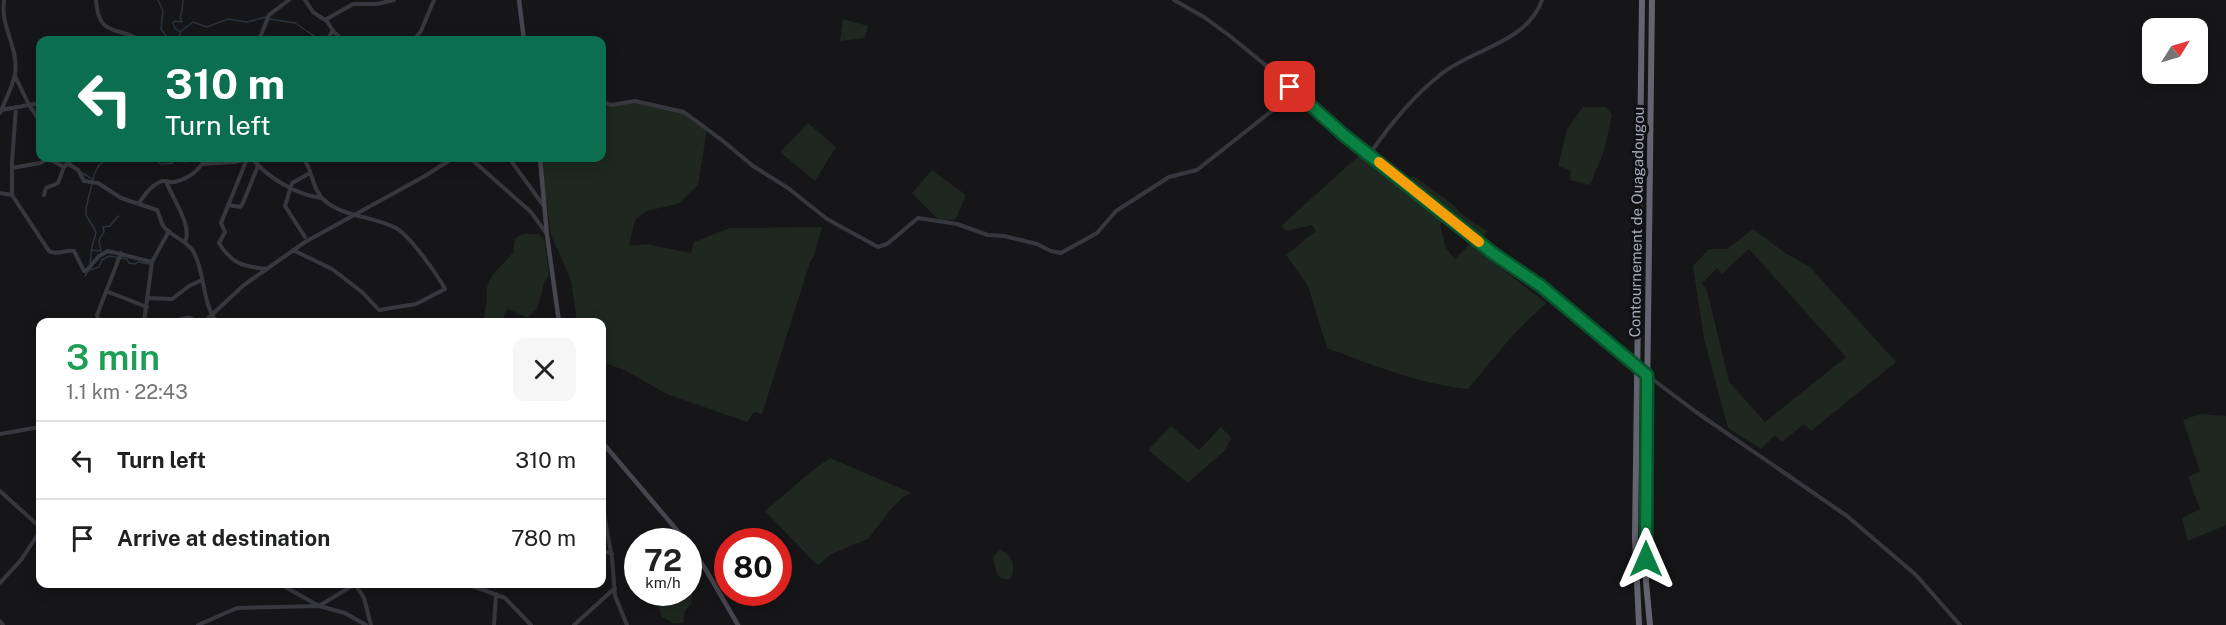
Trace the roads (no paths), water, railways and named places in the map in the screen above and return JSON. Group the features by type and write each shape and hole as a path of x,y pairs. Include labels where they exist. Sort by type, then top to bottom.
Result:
{"highway":[{"name":"Contournement de Ouagadougou","path":"1639,625 1635,539 1642,0"},
{"name":"Contournement de Ouagadougou","path":"1650,625 1646,582 1652,0"}],"street":[{"path":"96,0 97,11 106,27 114,32 133,36"},
{"path":"261,36 269,15 289,0"},
{"path":"305,0 313,12 326,20 339,36"},
{"path":"326,20 352,4 377,4 394,0"},
{"path":"417,36 434,0"},
{"path":"519,0 524,36"},
{"path":"1174,0 1204,16 1297,91 1369,155 1494,254 1541,286 1647,375 1696,412 1847,516 1916,575 1960,625"},
{"path":"1369,155 1400,115 1440,75 1455,65 1490,49 1525,27 1535,15 1542,0"},
{"path":"0,111 15,76 15,61 11,43 1,18 3,2"},
{"path":"330,36 332,30"},
{"path":"15,76 36,115"},
{"path":"606,103 611,105 635,101 684,112 753,166 788,188 827,219 878,247 887,244 918,218 957,224 988,235 1004,236 1037,244 1061,253 1096,233 1116,211 1169,177 1197,170 1297,91"},
{"path":"0,111 36,104"},
{"path":"16,107 12,195 50,251 60,253 74,251 84,271 108,251 152,262"},
{"path":"12,168 42,162"},
{"path":"56,162 64,167"},
{"path":"44,195 46,188 58,183 67,162"},
{"path":"71,162 84,181 98,183 121,198 139,202 157,210 163,225 194,252 215,318"},
{"path":"139,202 151,187 160,181 173,182 194,173 202,164 214,162"},
{"path":"247,162 220,223 225,232 219,242 228,258 240,264 266,269"},
{"path":"255,162 291,187 356,215 397,229 416,247 445,289 416,304 379,310 362,292 332,269 293,250"},
{"path":"307,162 321,198"},
{"path":"209,318 234,294 293,250 446,162"},
{"path":"475,162 531,212 547,235"},
{"path":"512,162 544,205"},
{"path":"540,162 547,235 558,318"},
{"path":"228,205 237,207 243,203 258,166"},
{"path":"305,237 285,206 292,183 310,173"},
{"path":"165,181 186,225 188,236 185,242"},
{"path":"0,193 12,195"},
{"path":"145,318 152,262 169,231"},
{"path":"98,318 97,315 121,253"},
{"path":"148,298 172,299 189,286 202,280"},
{"path":"106,291 147,307"},
{"path":"0,434 36,428"},
{"path":"606,447 676,528"},
{"path":"0,491 36,525"},
{"path":"606,523 612,554 616,602 627,625"},
{"path":"0,583 21,560 36,536"},
{"path":"606,552 612,554"},
{"path":"702,564 738,625"},
{"path":"287,588 318,606 345,613 366,625"},
{"path":"198,625 237,608 318,606 348,588"},
{"path":"358,588 364,598 371,625"},
{"path":"479,588 510,601 531,625"},
{"path":"574,625 615,588"},
{"path":"494,625 496,594"},
{"path":"0,621 3,625"}],"waterway":[{"path":"158,0 163,11 161,29 166,36"},
{"path":"180,32 173,23 182,22 180,17 183,0"},
{"path":"179,36 181,31 193,22 207,27 228,19 247,22 266,17"},
{"path":"270,19 295,23 314,36"},
{"path":"90,263 96,232 86,215 86,208 94,175 103,162"},
{"path":"158,162 161,164 173,163"},
{"path":"81,172 92,179"},
{"path":"91,250 101,251 99,240 104,232 103,227 110,226 118,216"},
{"path":"90,270 99,267 102,260 109,256 127,259 129,263 149,264"},
{"path":"85,276 90,268"}]}
